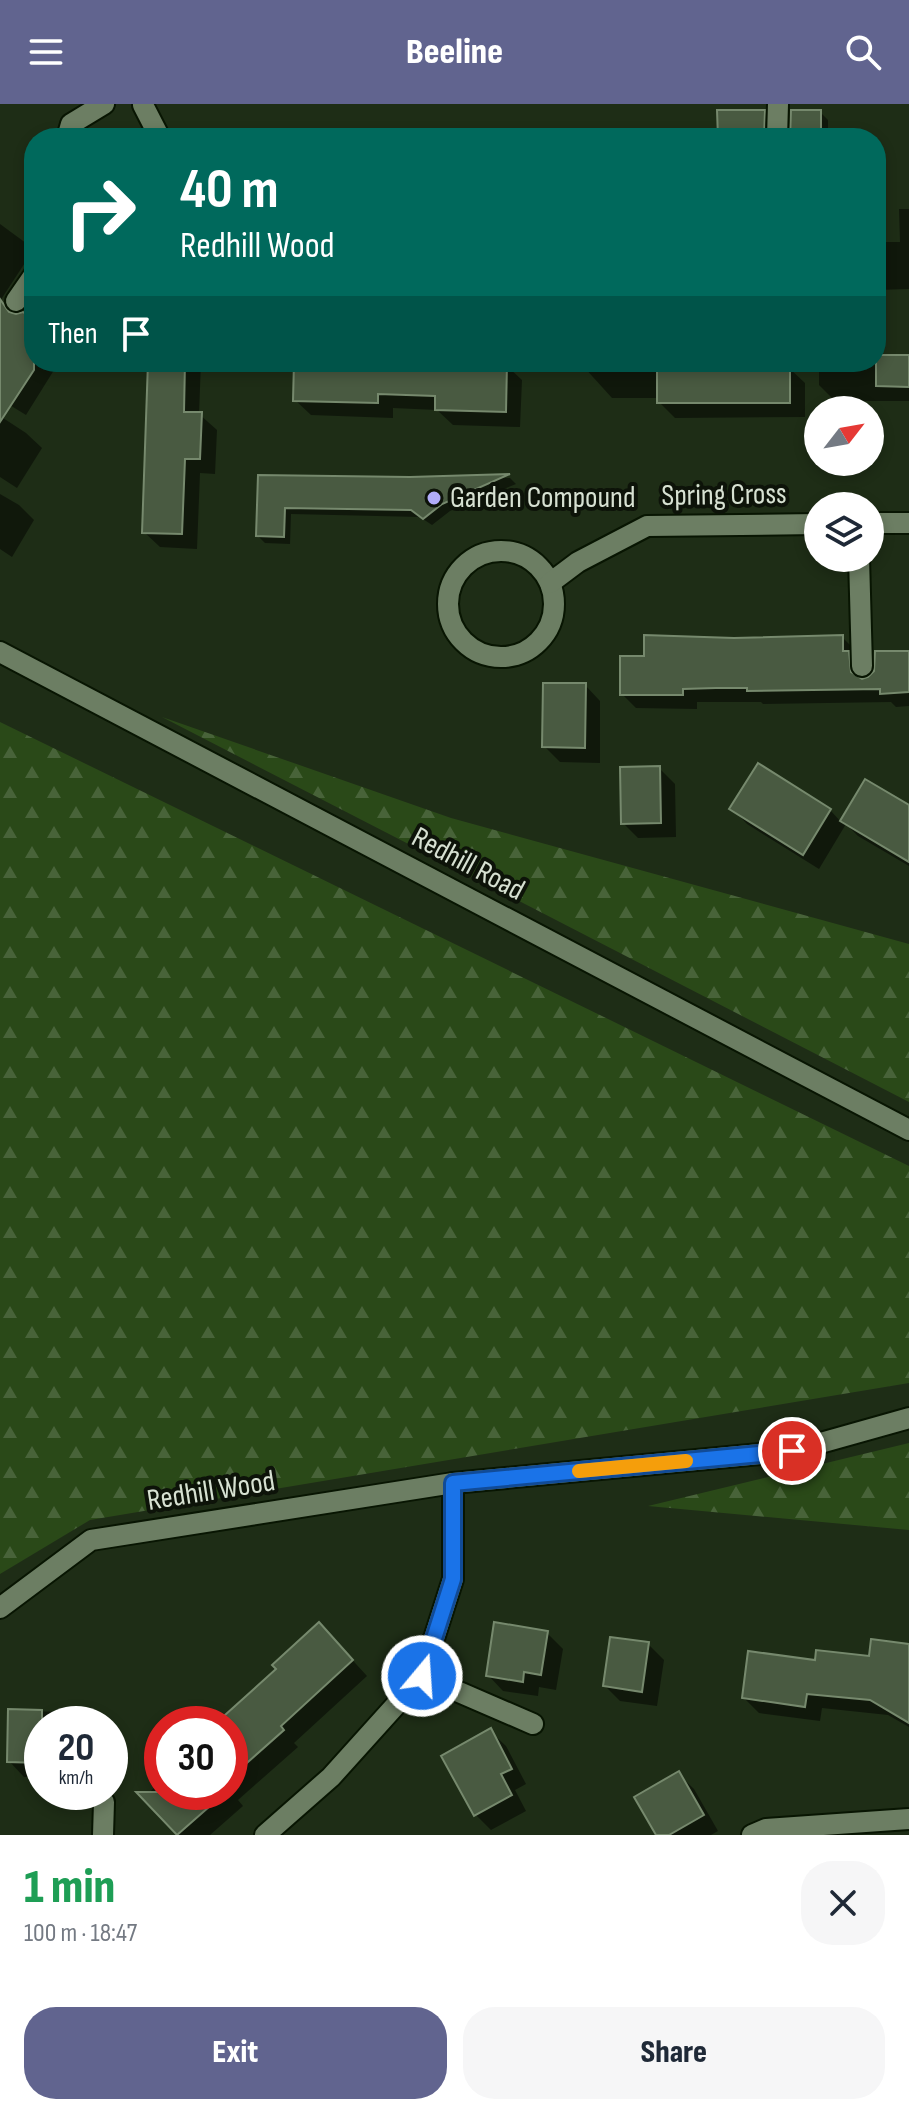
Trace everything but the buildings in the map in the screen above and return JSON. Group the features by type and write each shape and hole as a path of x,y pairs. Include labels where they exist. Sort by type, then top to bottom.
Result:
{"street":[{"path":"70,128 71,124 104,104"},
{"path":"135,104 143,104 155,128"},
{"path":"777,128 778,104"},
{"path":"16,301 24,289"},
{"path":"884,523 909,523"},
{"name":"Spring Cross","path":"550,583 578,562 647,526 804,524"},
{"path":"505,551 523,556 539,566 550,583 554,601 552,620 536,645 521,654 506,658 487,656 470,648 455,632 448,615 448,597 461,569 487,553 505,551"},
{"path":"859,572 862,666"},
{"name":"Redhill Road","path":"0,652 909,1130"},
{"name":"Redhill Wood","path":"0,1608 91,1540 453,1483 792,1451 909,1418"},
{"path":"265,1835 331,1777 422,1676 453,1579 453,1483"},
{"path":"422,1676 533,1724"},
{"path":"103,1835 104,1810"},
{"path":"752,1835 766,1829 909,1819"}],"green space":[{"path":"162,717 451,818 909,944 909,1102"},
{"path":"0,722 909,1166 909,1383 90,1520 0,1574"},
{"path":"909,1443 909,1530 648,1506"}],"slow traffic":[{"path":"579,1471 686,1461"}],"place":[{"name":"Garden Compound","path":"434,498"}],"route":[{"path":"422,1676 453,1579 453,1483 792,1451"}]}
